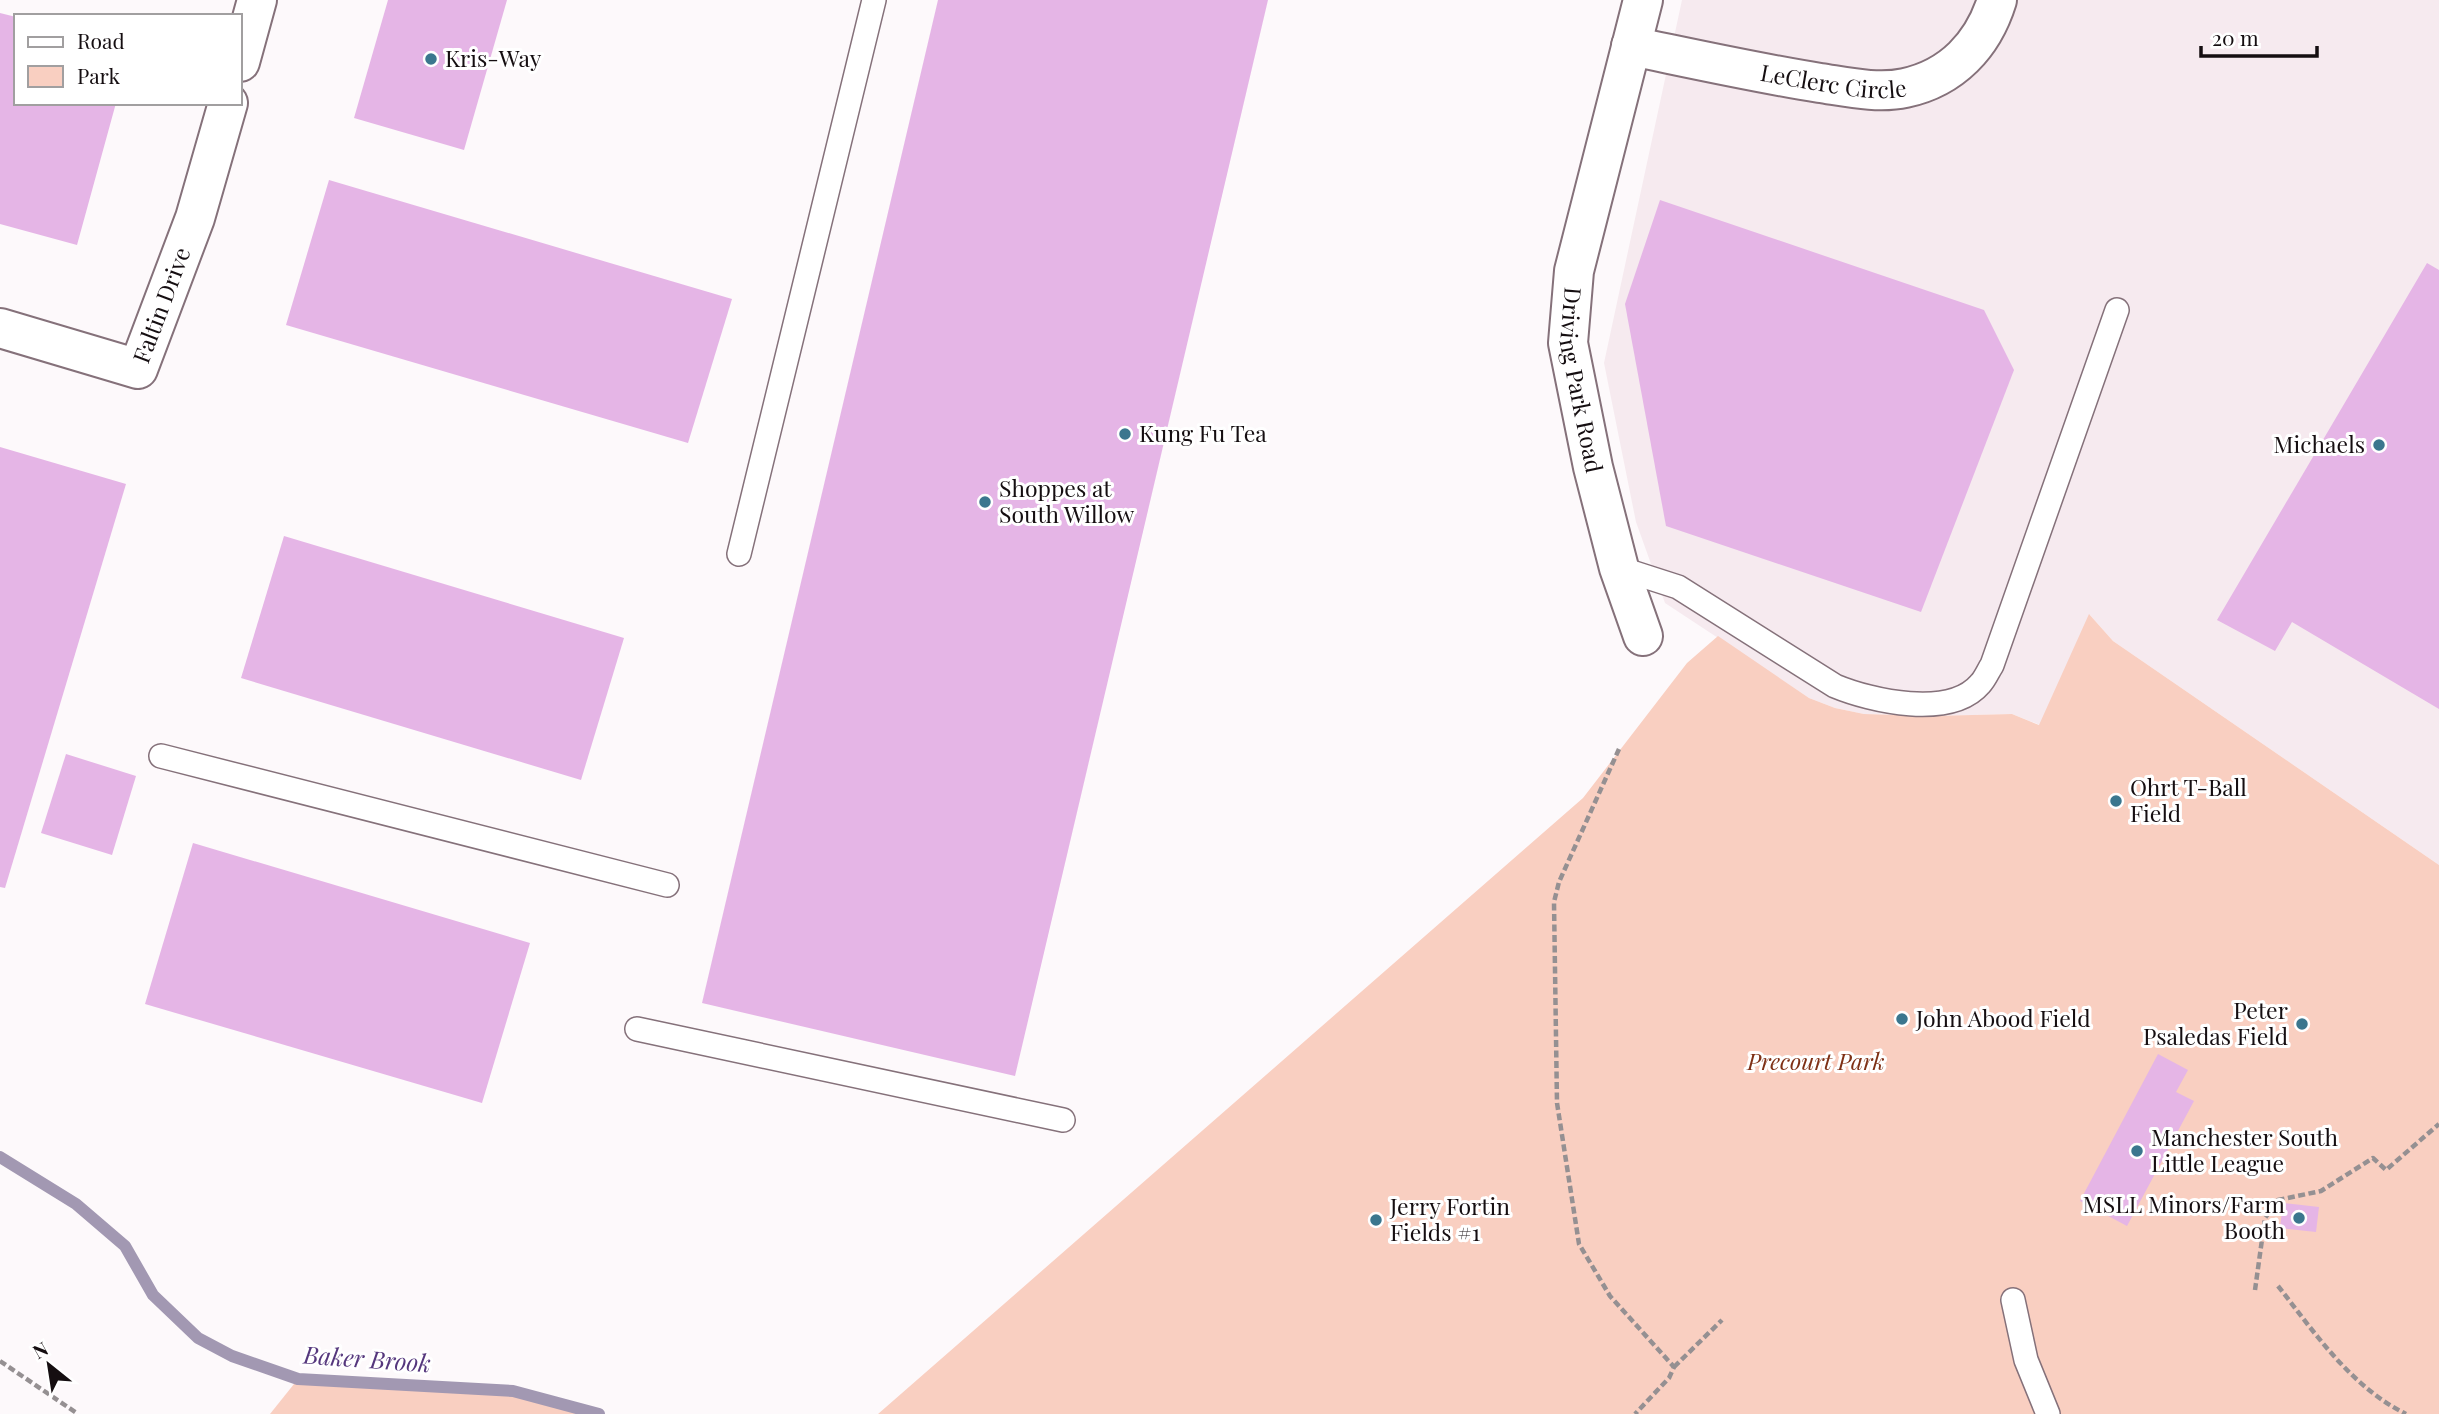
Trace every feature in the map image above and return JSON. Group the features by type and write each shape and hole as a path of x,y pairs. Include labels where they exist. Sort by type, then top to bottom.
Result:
{"street":[{"path":"242,55 257,0"},
{"name":"Driving Park Road","path":"1643,0 1574,271 1568,343 1593,467 1619,568 1643,636"},
{"name":"LeClerc Circle","path":"1631,46 1784,78 1860,90 1904,89 1945,74 1976,46 1997,0"},
{"name":"Faltin Drive","path":"0,328 138,369 195,218 227,105"}],"lane":[{"path":"739,554 873,0"},
{"path":"1619,568 1678,587 1835,686 1858,696 1902,704 1948,703 1979,686 1992,665 2117,310"},
{"path":"161,756 667,886"},
{"path":"636,1029 1063,1120"},
{"path":"2013,1300 2026,1360 2048,1414"}],"path":[{"path":"1619,749 1559,882 1554,902 1558,1103 1579,1244 1610,1296 1674,1367"},
{"path":"2255,1290 2265,1218 2278,1200 2320,1191 2373,1158 2386,1170 2439,1124"},
{"path":"2278,1286 2348,1373 2387,1405 2406,1414"},
{"path":"1635,1414 1669,1378 1674,1367 1722,1320"},
{"path":"0,1361 78,1414"}],"shaded area":[{"path":"1682,0 2439,0 2439,865 2113,641 2090,615 2040,725 2012,714 1864,714 1835,708 1809,698 1665,603 1636,522 1604,363"}],"green space":[{"name":"Precourt Park","path":"2089,614 2113,641 2439,865 2439,1414 878,1414 1583,798 1687,663 1718,636 1809,698 1835,708 1864,714 2012,714 2039,725"},
{"path":"298,1379 513,1391 599,1414 270,1414"}],"building":[{"name":"Kris-Way","path":"388,0 507,0 464,150 354,118"},
{"name":"Shoppes at South Willow","path":"938,0 1268,0 1015,1076 702,1003"},
{"path":"0,13 14,16 14,105 115,105 77,245 0,224"},
{"path":"329,180 732,299 688,443 286,325"},
{"path":"1660,200 1984,310 2014,370 1921,612 1666,526 1625,304"},
{"name":"Michaels","path":"2427,263 2439,270 2439,709 2292,622 2275,651 2217,620"},
{"path":"0,447 126,484 5,888 0,887"},
{"path":"284,536 624,638 581,780 241,678"},
{"path":"66,754 136,776 112,855 41,833"},
{"path":"193,843 530,943 482,1103 145,1004"},
{"name":"Manchester South Little League","path":"2158,1054 2188,1070 2176,1092 2194,1101 2127,1226 2080,1201"},
{"name":"MSLL Minors/Farm Booth","path":"2283,1203 2319,1207 2316,1232 2280,1228"}],"waterway":[{"name":"Baker Brook","path":"0,1157 76,1204 125,1246 153,1295 198,1338 232,1356 298,1379 513,1391 599,1414"}],"place":[{"name":"Kris-Way","path":"431,59"},
{"name":"Kung Fu Tea","path":"1125,434"},
{"name":"Michaels","path":"2379,445"},
{"name":"Shoppes at South Willow","path":"985,502"},
{"name":"Ohrt T-Ball Field","path":"2116,801"},
{"name":"John Abood Field","path":"1902,1019"},
{"name":"Peter Psaledas Field","path":"2302,1024"},
{"name":"Manchester South Little League","path":"2137,1151"},
{"name":"MSLL Minors/Farm Booth","path":"2299,1218"},
{"name":"Jerry Fortin Fields #1","path":"1376,1220"}]}
